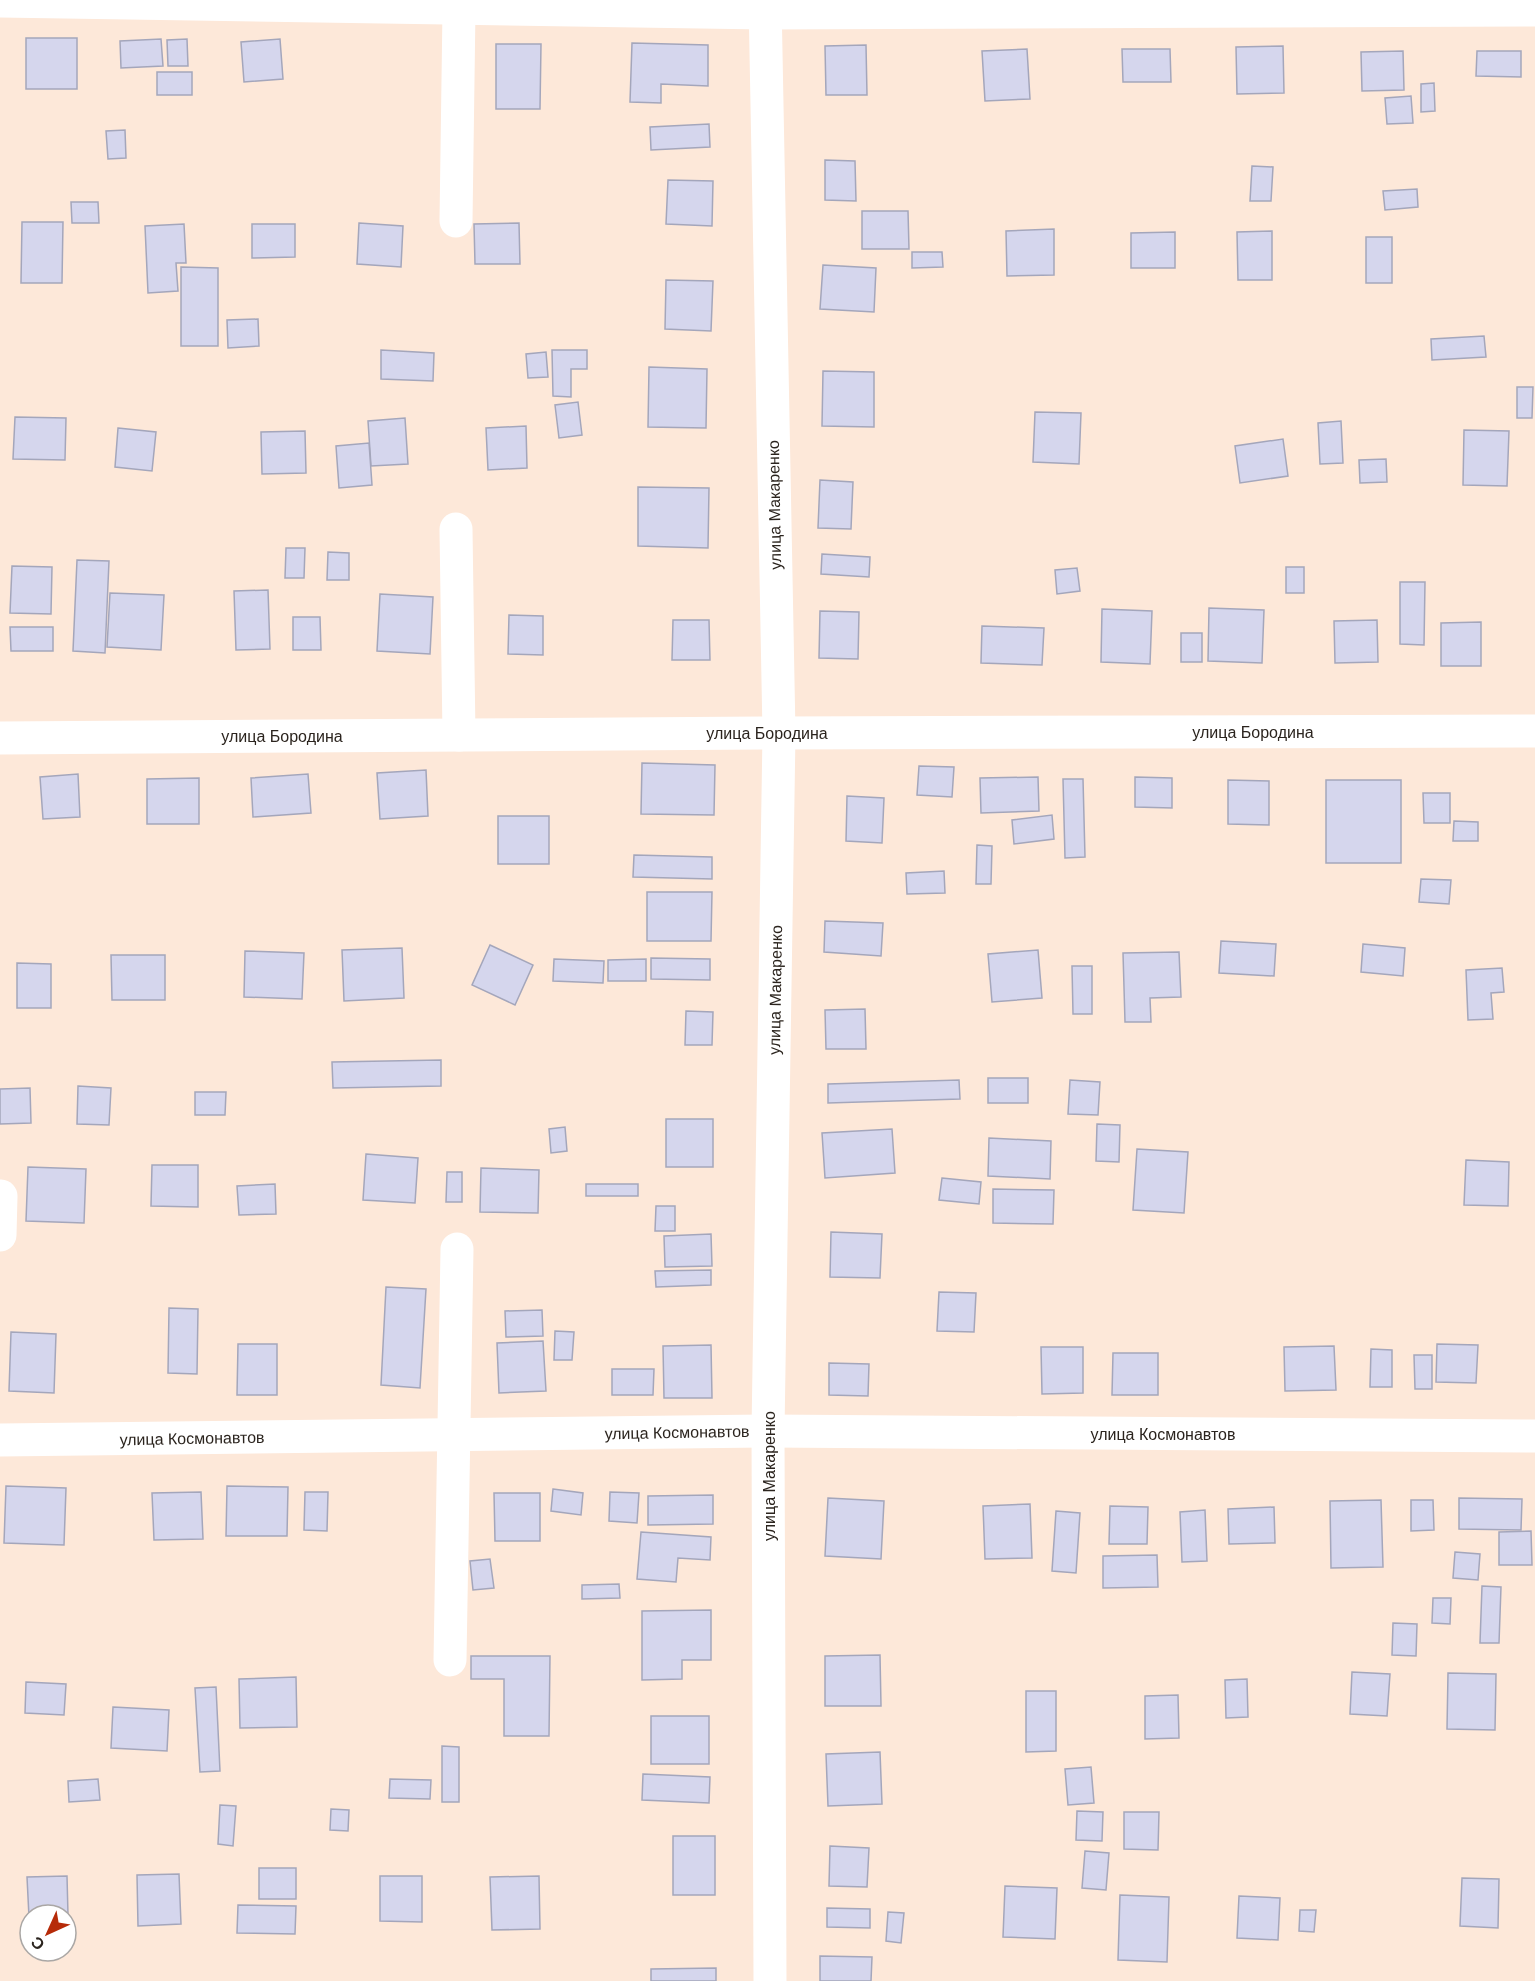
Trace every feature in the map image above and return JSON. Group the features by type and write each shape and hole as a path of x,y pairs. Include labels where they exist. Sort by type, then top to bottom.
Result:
{"street":[{"path":"0,2 459,9 765,6 1535,10"},
{"name":"улица Макаренко","path":"765,6 779,733 768,1431 770,1981"},
{"path":"456,221 459,9"},
{"path":"456,529 459,735"},
{"name":"улица Бородина","path":"0,738 1535,731"},
{"path":"0,1235 1,1196"},
{"path":"450,1660 457,1249"},
{"name":"улица Космонавтов","path":"0,1440 768,1431 1535,1436"}],"building":[{"path":"26,38 77,38 77,89 26,89"},
{"path":"161,39 163,66 121,68 120,41"},
{"path":"187,39 188,66 168,66 167,40"},
{"path":"280,39 283,79 244,82 241,42"},
{"path":"632,43 708,45 708,86 661,84 661,103 630,102"},
{"path":"496,44 541,44 540,109 496,109"},
{"path":"866,45 867,95 826,95 825,46"},
{"path":"1283,46 1284,93 1237,94 1236,47"},
{"path":"1027,49 1030,99 985,101 982,51"},
{"path":"1122,49 1170,49 1171,82 1123,82"},
{"path":"1403,51 1404,90 1362,91 1361,52"},
{"path":"1477,51 1521,51 1521,77 1476,76"},
{"path":"157,72 192,72 192,95 157,95"},
{"path":"1434,83 1435,111 1421,112 1421,84"},
{"path":"1411,96 1413,123 1387,124 1385,98"},
{"path":"709,124 710,147 651,150 650,127"},
{"path":"125,130 126,158 108,159 106,131"},
{"path":"825,160 855,161 856,201 825,200"},
{"path":"1252,166 1273,167 1271,201 1250,201"},
{"path":"668,180 713,181 712,226 666,224"},
{"path":"1417,189 1418,207 1385,210 1383,191"},
{"path":"71,202 98,202 99,223 72,223"},
{"path":"862,211 908,211 909,249 862,249"},
{"path":"22,222 63,222 62,283 21,283"},
{"path":"359,223 403,226 401,267 357,264"},
{"path":"519,223 520,264 475,264 474,224"},
{"path":"184,224 186,263 176,263 178,291 148,293 145,226"},
{"path":"252,224 295,224 295,257 252,258"},
{"path":"1054,229 1054,275 1007,276 1006,231"},
{"path":"1272,231 1272,280 1238,280 1237,232"},
{"path":"1175,232 1175,268 1131,268 1131,233"},
{"path":"1366,237 1392,237 1392,283 1366,283"},
{"path":"912,252 942,252 943,267 912,268"},
{"path":"823,265 876,268 874,312 820,309"},
{"path":"181,267 218,268 218,346 181,346"},
{"path":"666,280 713,281 711,331 665,329"},
{"path":"258,319 259,346 228,348 227,320"},
{"path":"1484,336 1486,357 1432,360 1431,339"},
{"path":"381,350 434,353 433,381 381,379"},
{"path":"552,350 587,350 587,369 571,369 571,397 553,396"},
{"path":"546,352 548,377 528,378 526,354"},
{"path":"649,367 707,369 706,428 648,427"},
{"path":"823,371 874,372 874,427 822,426"},
{"path":"1517,387 1533,387 1532,418 1517,418"},
{"path":"578,402 582,435 559,438 555,405"},
{"path":"1035,412 1081,413 1079,464 1033,462"},
{"path":"15,417 66,418 65,460 13,459"},
{"path":"405,418 408,464 371,466 368,421"},
{"path":"1341,421 1343,463 1320,464 1318,423"},
{"path":"526,426 527,468 488,470 486,428"},
{"path":"118,428 156,432 152,471 115,467"},
{"path":"1464,430 1509,431 1507,486 1463,485"},
{"path":"305,431 306,473 262,474 261,432"},
{"path":"1283,439 1288,476 1240,483 1235,446"},
{"path":"369,443 372,485 339,488 336,446"},
{"path":"1386,459 1387,482 1360,483 1359,460"},
{"path":"820,480 853,482 851,529 818,528"},
{"path":"638,487 709,488 708,548 638,546"},
{"path":"286,548 305,548 304,578 285,578"},
{"path":"328,552 349,553 349,580 327,580"},
{"path":"822,554 870,557 869,577 821,574"},
{"path":"77,560 109,561 105,653 73,651"},
{"path":"12,566 52,567 51,614 10,613"},
{"path":"1286,567 1304,567 1304,593 1286,593"},
{"path":"1077,568 1080,591 1057,594 1055,570"},
{"path":"1400,582 1425,582 1424,645 1400,644"},
{"path":"268,590 270,649 236,650 234,591"},
{"path":"110,593 164,595 161,650 107,647"},
{"path":"380,594 433,597 430,654 377,651"},
{"path":"1209,608 1264,610 1262,663 1208,661"},
{"path":"1102,609 1152,611 1150,664 1101,662"},
{"path":"820,611 859,612 858,659 819,658"},
{"path":"509,615 543,616 543,655 508,654"},
{"path":"293,617 320,617 321,650 293,650"},
{"path":"673,620 709,620 710,660 672,660"},
{"path":"1377,620 1378,662 1335,663 1334,621"},
{"path":"1481,622 1481,666 1441,666 1441,623"},
{"path":"982,626 1044,628 1042,665 981,663"},
{"path":"10,627 53,627 53,651 11,651"},
{"path":"1181,633 1202,633 1202,662 1181,662"},
{"path":"642,763 715,765 714,815 641,814"},
{"path":"919,766 954,767 952,797 917,795"},
{"path":"426,770 428,816 380,819 377,773"},
{"path":"78,774 80,817 43,819 40,777"},
{"path":"308,774 311,813 253,817 251,778"},
{"path":"1038,777 1039,811 981,813 980,778"},
{"path":"1135,777 1172,778 1172,808 1135,807"},
{"path":"199,778 199,824 147,824 147,779"},
{"path":"1063,779 1083,779 1085,857 1065,858"},
{"path":"1228,780 1269,781 1269,825 1228,824"},
{"path":"1326,780 1401,780 1401,863 1326,863"},
{"path":"1423,793 1450,793 1450,823 1424,823"},
{"path":"847,796 884,798 882,843 846,841"},
{"path":"1052,815 1054,839 1014,844 1012,820"},
{"path":"498,816 549,816 549,864 498,864"},
{"path":"1454,821 1478,822 1478,841 1453,841"},
{"path":"977,845 992,846 991,884 976,884"},
{"path":"634,855 712,857 712,879 633,877"},
{"path":"944,871 945,893 907,894 906,873"},
{"path":"1421,879 1451,880 1449,904 1419,902"},
{"path":"647,892 712,892 711,941 647,941"},
{"path":"825,921 883,923 881,956 824,952"},
{"path":"1221,941 1276,944 1274,976 1219,973"},
{"path":"1363,944 1405,948 1403,976 1361,972"},
{"path":"490,945 533,965 515,1005 472,985"},
{"path":"402,948 404,998 344,1001 342,950"},
{"path":"1038,950 1042,998 992,1002 988,954"},
{"path":"245,951 304,953 302,999 244,997"},
{"path":"1179,952 1181,997 1150,998 1151,1022 1125,1022 1123,953"},
{"path":"111,955 165,955 165,1000 112,1000"},
{"path":"651,958 710,959 710,980 651,979"},
{"path":"554,959 604,961 603,983 553,981"},
{"path":"646,959 646,981 608,981 608,960"},
{"path":"17,963 51,964 51,1008 17,1008"},
{"path":"1072,966 1092,966 1092,1014 1073,1014"},
{"path":"1502,968 1504,992 1491,993 1493,1019 1468,1020 1466,970"},
{"path":"865,1009 866,1049 826,1049 825,1010"},
{"path":"686,1011 713,1012 712,1045 685,1045"},
{"path":"441,1060 441,1086 333,1088 332,1062"},
{"path":"988,1078 1028,1078 1028,1103 988,1103"},
{"path":"959,1080 960,1099 828,1103 828,1084"},
{"path":"1070,1080 1100,1082 1098,1115 1068,1114"},
{"path":"78,1086 111,1088 109,1125 77,1124"},
{"path":"30,1088 31,1123 0,1124 0,1089"},
{"path":"195,1092 226,1092 225,1115 195,1115"},
{"path":"666,1119 713,1119 713,1167 666,1167"},
{"path":"1097,1124 1120,1125 1119,1162 1096,1161"},
{"path":"565,1127 567,1151 551,1153 549,1129"},
{"path":"892,1129 895,1173 825,1178 822,1133"},
{"path":"989,1138 1051,1141 1050,1179 988,1176"},
{"path":"1137,1149 1188,1152 1184,1213 1133,1210"},
{"path":"366,1154 418,1158 415,1203 363,1200"},
{"path":"1466,1160 1509,1162 1508,1206 1464,1205"},
{"path":"152,1165 198,1165 198,1207 151,1206"},
{"path":"28,1167 86,1169 84,1223 26,1221"},
{"path":"481,1168 539,1170 538,1213 480,1212"},
{"path":"447,1172 462,1172 462,1202 446,1202"},
{"path":"942,1178 981,1182 979,1204 939,1200"},
{"path":"275,1184 276,1214 239,1215 237,1186"},
{"path":"586,1184 638,1184 638,1196 586,1196"},
{"path":"993,1189 1054,1190 1053,1224 993,1223"},
{"path":"656,1206 675,1206 675,1231 655,1231"},
{"path":"831,1232 882,1234 880,1278 830,1277"},
{"path":"711,1234 712,1266 665,1267 664,1236"},
{"path":"711,1270 711,1285 656,1287 655,1271"},
{"path":"386,1287 426,1289 420,1388 381,1385"},
{"path":"939,1292 976,1293 974,1332 937,1331"},
{"path":"169,1308 198,1309 197,1374 168,1373"},
{"path":"542,1310 543,1336 506,1337 505,1311"},
{"path":"555,1331 574,1332 572,1360 554,1360"},
{"path":"11,1332 56,1334 54,1393 9,1391"},
{"path":"543,1341 546,1391 499,1393 497,1343"},
{"path":"238,1344 277,1344 277,1395 237,1395"},
{"path":"1437,1344 1478,1345 1476,1383 1436,1382"},
{"path":"711,1345 712,1398 664,1398 663,1346"},
{"path":"1334,1346 1336,1390 1285,1391 1284,1347"},
{"path":"1041,1347 1083,1347 1083,1393 1042,1394"},
{"path":"1371,1349 1392,1350 1392,1387 1370,1387"},
{"path":"1113,1353 1158,1353 1158,1395 1112,1395"},
{"path":"1414,1355 1432,1355 1432,1389 1415,1389"},
{"path":"829,1363 869,1364 868,1396 829,1395"},
{"path":"612,1369 654,1369 653,1395 612,1395"},
{"path":"6,1486 66,1488 64,1545 4,1543"},
{"path":"227,1486 288,1487 287,1536 226,1536"},
{"path":"553,1489 583,1493 581,1515 551,1511"},
{"path":"201,1492 203,1539 154,1540 152,1493"},
{"path":"305,1492 328,1492 327,1531 304,1530"},
{"path":"610,1492 639,1493 637,1523 609,1521"},
{"path":"494,1493 540,1493 540,1541 495,1541"},
{"path":"713,1495 713,1524 648,1525 648,1496"},
{"path":"828,1498 884,1501 881,1559 825,1556"},
{"path":"1459,1498 1522,1499 1521,1530 1459,1529"},
{"path":"1381,1500 1383,1567 1331,1568 1330,1501"},
{"path":"1411,1500 1433,1500 1434,1530 1411,1531"},
{"path":"1030,1504 1032,1558 985,1559 983,1506"},
{"path":"1110,1506 1148,1507 1147,1544 1109,1544"},
{"path":"1274,1507 1275,1543 1229,1544 1228,1509"},
{"path":"1205,1510 1207,1561 1182,1562 1180,1512"},
{"path":"1056,1511 1080,1513 1076,1573 1052,1571"},
{"path":"1531,1531 1532,1565 1499,1565 1499,1532"},
{"path":"641,1532 711,1537 710,1560 678,1558 676,1582 637,1579"},
{"path":"1455,1552 1480,1554 1478,1580 1453,1578"},
{"path":"1157,1555 1158,1587 1103,1588 1103,1556"},
{"path":"490,1559 494,1588 473,1590 470,1561"},
{"path":"619,1584 620,1598 582,1599 582,1585"},
{"path":"1482,1586 1501,1587 1499,1643 1480,1643"},
{"path":"1433,1598 1451,1598 1450,1624 1432,1623"},
{"path":"711,1610 711,1660 682,1660 682,1679 642,1680 642,1611"},
{"path":"1393,1623 1417,1624 1416,1656 1392,1655"},
{"path":"880,1655 881,1706 825,1706 825,1656"},
{"path":"471,1656 550,1656 549,1736 504,1736 504,1679 471,1679"},
{"path":"1352,1672 1390,1674 1387,1716 1350,1714"},
{"path":"1448,1673 1496,1674 1495,1730 1447,1729"},
{"path":"296,1677 297,1727 240,1728 239,1679"},
{"path":"1247,1679 1248,1717 1226,1718 1225,1680"},
{"path":"26,1682 66,1684 64,1715 25,1713"},
{"path":"216,1687 220,1771 200,1772 195,1688"},
{"path":"1026,1691 1056,1691 1056,1751 1026,1752"},
{"path":"1178,1695 1179,1738 1145,1739 1145,1696"},
{"path":"113,1707 169,1710 167,1751 111,1748"},
{"path":"651,1716 709,1716 709,1764 651,1764"},
{"path":"442,1746 459,1747 459,1802 442,1802"},
{"path":"880,1752 882,1804 828,1806 826,1754"},
{"path":"1091,1767 1094,1803 1068,1805 1065,1769"},
{"path":"643,1774 710,1777 709,1803 642,1800"},
{"path":"98,1779 100,1800 69,1802 68,1781"},
{"path":"390,1779 431,1780 430,1799 389,1798"},
{"path":"220,1805 236,1806 233,1846 218,1844"},
{"path":"331,1809 349,1810 348,1831 330,1830"},
{"path":"1077,1811 1103,1812 1102,1841 1076,1840"},
{"path":"1124,1812 1159,1812 1158,1850 1124,1849"},
{"path":"673,1836 715,1836 715,1895 673,1895"},
{"path":"830,1846 869,1848 867,1887 829,1886"},
{"path":"1085,1851 1109,1853 1106,1890 1082,1888"},
{"path":"259,1868 296,1868 296,1899 259,1899"},
{"path":"179,1874 181,1924 138,1926 137,1875"},
{"path":"67,1876 68,1903 28,1903 27,1877"},
{"path":"380,1876 422,1876 422,1922 380,1921"},
{"path":"539,1876 540,1929 492,1930 490,1877"},
{"path":"1462,1878 1499,1879 1498,1928 1460,1926"},
{"path":"1005,1886 1057,1888 1055,1939 1003,1937"},
{"path":"1120,1895 1169,1897 1167,1962 1118,1960"},
{"path":"1239,1896 1280,1898 1278,1940 1237,1938"},
{"path":"238,1905 296,1906 295,1934 237,1933"},
{"path":"827,1908 870,1909 870,1928 827,1927"},
{"path":"1300,1910 1316,1910 1314,1932 1299,1931"},
{"path":"888,1912 904,1913 901,1943 886,1941"},
{"path":"820,1956 872,1957 871,1981 820,1981"},
{"path":"716,1968 716,1981 651,1981 651,1969"}]}
